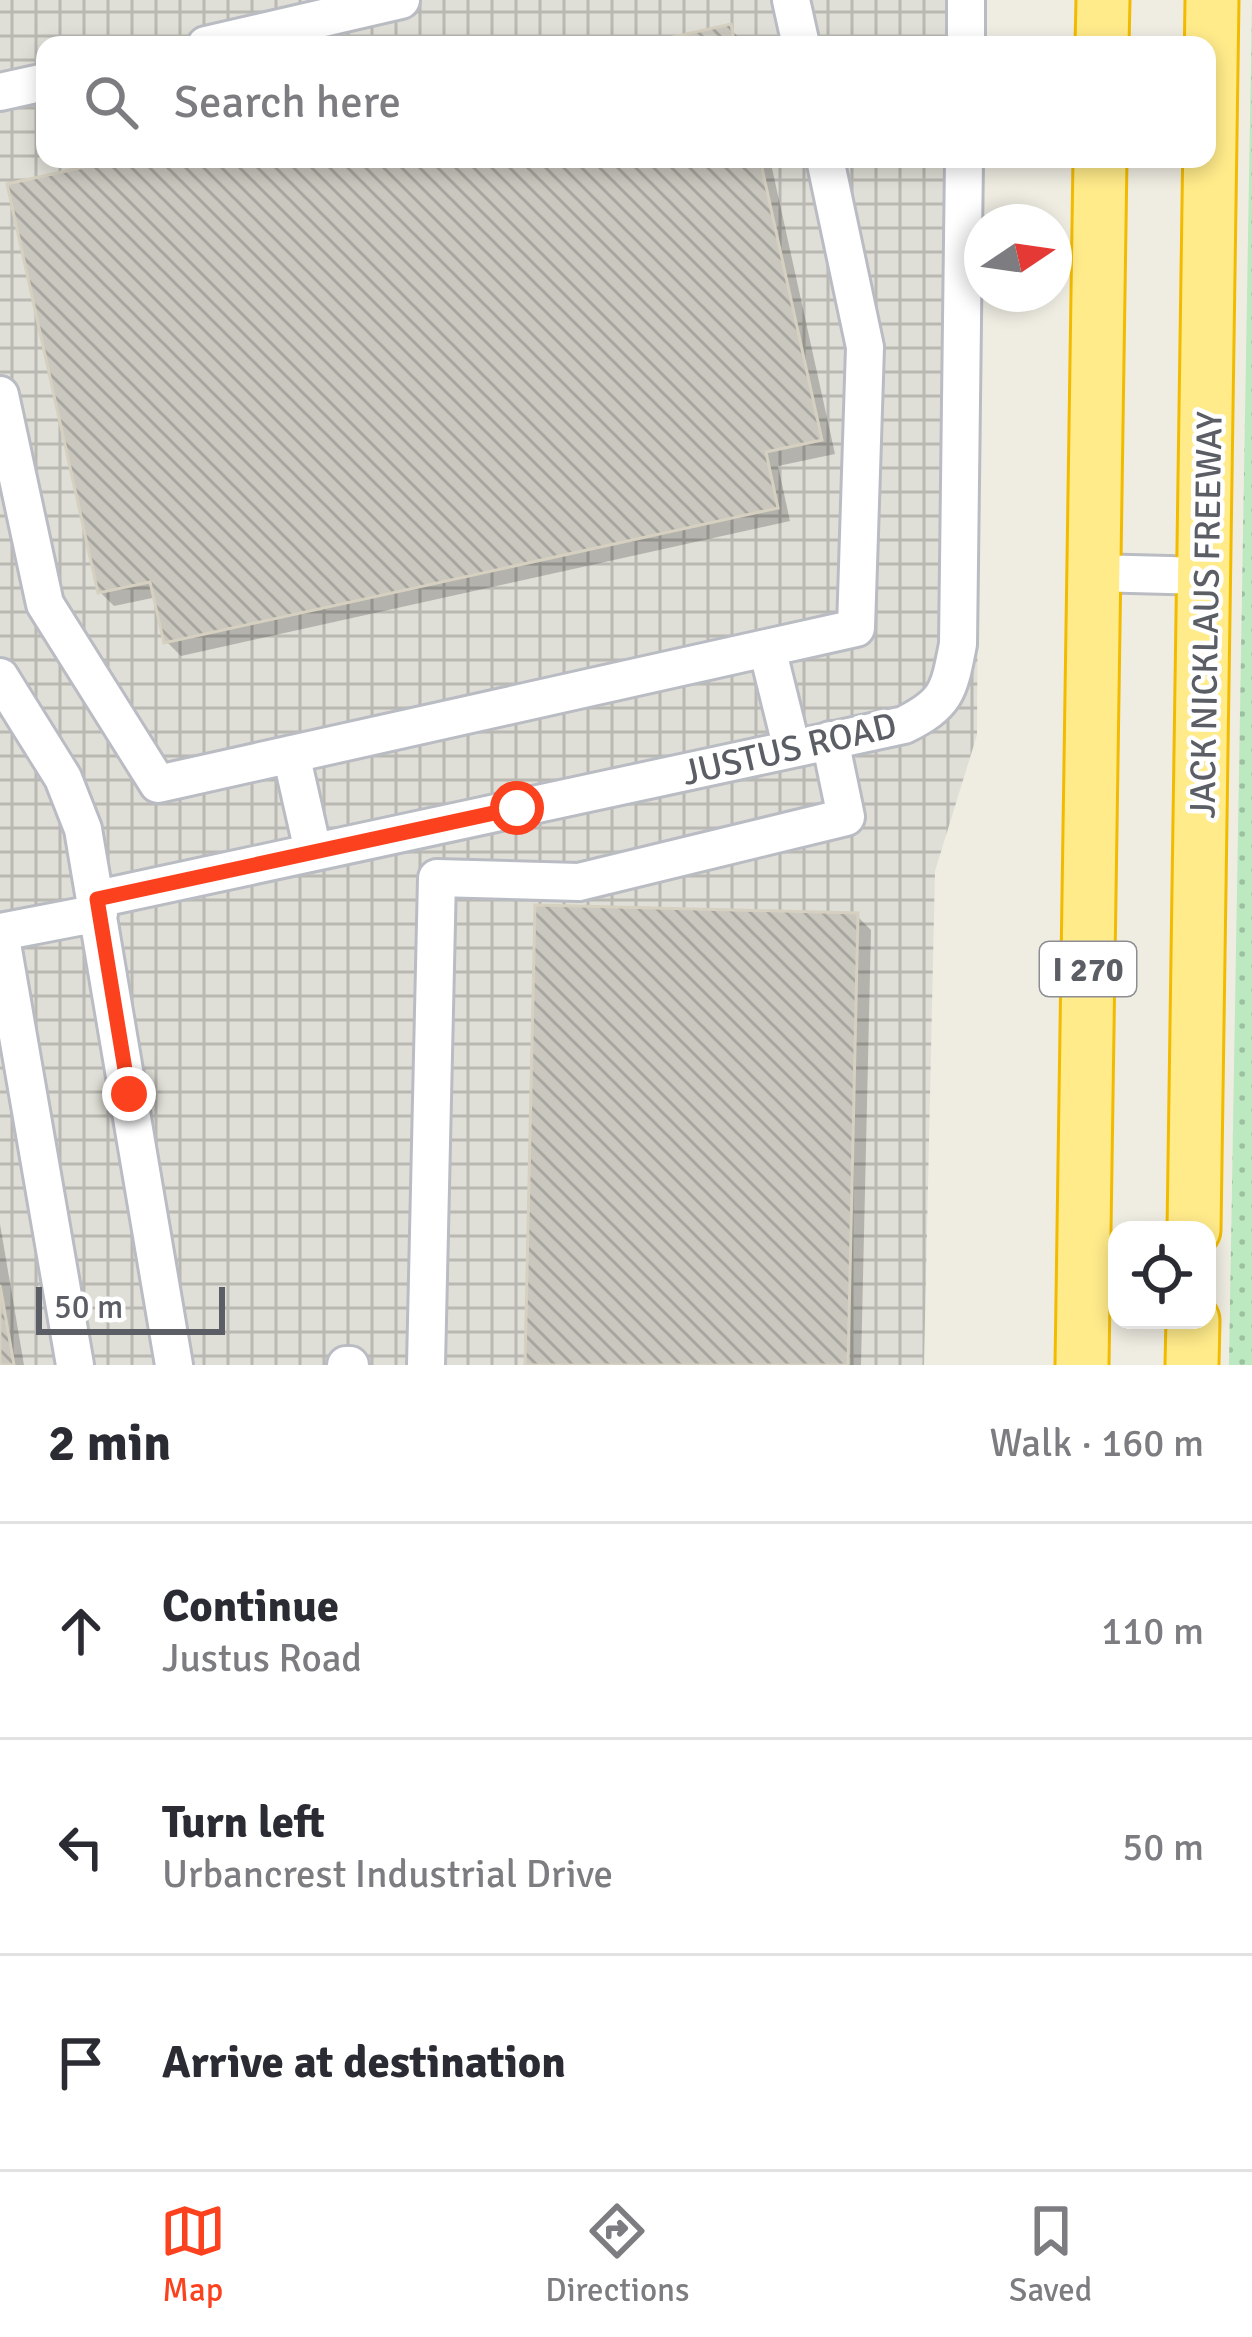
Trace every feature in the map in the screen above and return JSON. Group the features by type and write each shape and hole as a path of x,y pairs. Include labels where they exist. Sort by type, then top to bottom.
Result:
{"highway":[{"path":"1102,36 1103,0"},
{"name":"JACK NICKLAUS FREEWAY","path":"1212,0 1212,36"},
{"name":"I 270","path":"1082,1365 1100,168"},
{"name":"JACK NICKLAUS FREEWAY","path":"1194,1221 1210,168"},
{"path":"1192,1329 1192,1365"}],"street":[{"path":"245,36 400,0"},
{"path":"791,0 799,36"},
{"path":"966,0 966,36"},
{"path":"0,92 36,84"},
{"path":"0,395 45,604 158,784 856,628 866,346 827,168"},
{"name":"JUSTUS ROAD","path":"0,932 314,851 904,725 934,710 950,688 958,644 964,168"},
{"path":"1094,573 1206,576"},
{"path":"766,648 791,749"},
{"path":"0,676 78,810 174,1365"},
{"path":"437,878 579,882 846,817 830,740"},
{"path":"291,754 314,851"},
{"path":"425,827 437,878 426,1365"},
{"path":"0,932 75,1365"}],"shaded area":[{"path":"0,0 980,0 980,36 36,36 36,168 980,168 980,204 964,204 964,312 979,312 977,735 935,871 924,1365 0,1365"}],"green space":[{"path":"1252,0 1252,1365 1229,1365"}],"building":[{"path":"731,24 733,36 677,36"},
{"path":"80,168 762,168 822,440 766,452 778,508 164,643 150,582 98,593 7,184"},
{"path":"535,905 858,913 848,1365 525,1365"},
{"path":"0,1285 14,1365 0,1365"}],"route":[{"path":"129,1094 97,899 517,808"}]}
